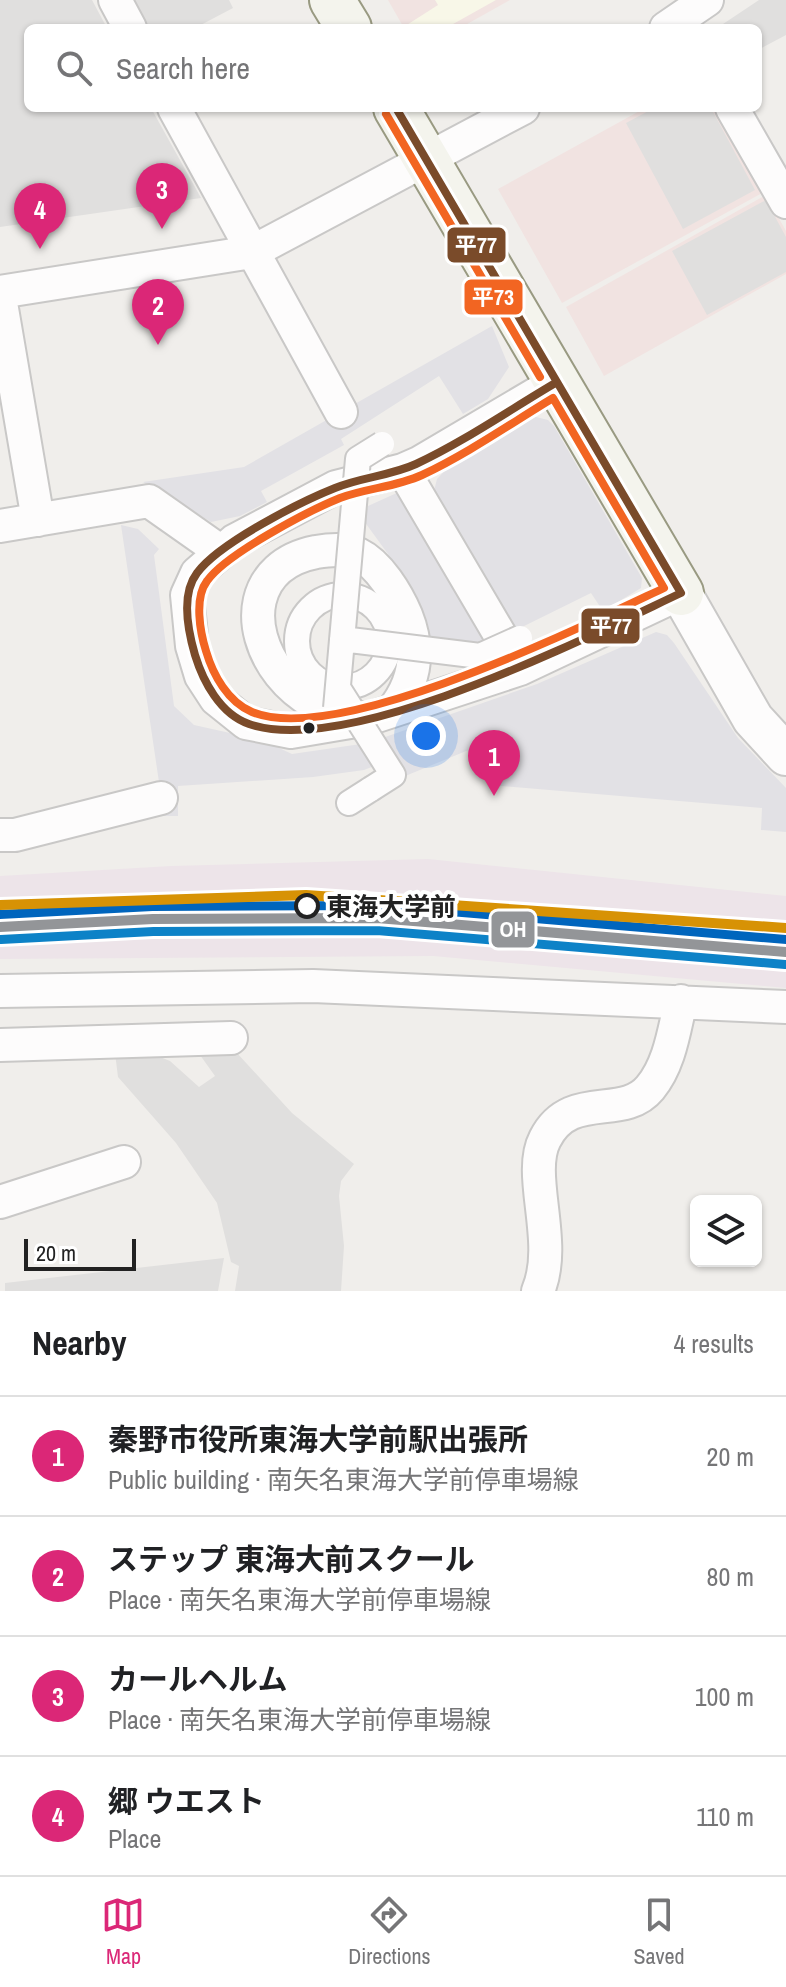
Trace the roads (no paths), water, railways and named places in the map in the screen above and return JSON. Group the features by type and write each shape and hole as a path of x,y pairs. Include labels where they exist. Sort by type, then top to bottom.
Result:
{"main road":[{"path":"332,0 347,24"},
{"path":"398,112 681,593"}],"street":[{"path":"115,0 128,24"},
{"path":"678,24 707,0"},
{"path":"176,112 341,412"},
{"path":"38,520 0,294 252,252 515,112"},
{"path":"734,112 786,202"},
{"path":"558,381 403,470 336,487 220,551 197,573 187,595 192,646 201,676 216,699 246,723 291,732 380,715 520,654 681,593 753,719 786,755"},
{"path":"337,698 355,453 382,444"},
{"path":"403,470 520,654"},
{"path":"0,526 149,501 220,551"},
{"path":"329,550 357,553 383,577 406,614 413,640 415,667 407,693 380,715 332,713 288,684 265,655 256,627 258,602 270,578 287,564 309,553 329,550"},
{"path":"337,698 378,673 390,645 389,631 375,606 346,595 320,600 309,609 297,635 297,650 311,675 337,698 393,775 349,803"},
{"path":"342,639 480,656 520,654"},
{"path":"0,835 15,835 161,798"},
{"path":"0,991 313,986 786,1007"},
{"path":"538,1291 546,1255 539,1155 544,1140 565,1115 579,1108 633,1101 649,1090 664,1067 681,1001"},
{"path":"0,1045 231,1038"},
{"path":"0,1202 124,1162"}],"place":[{"name":"カールヘルム","path":"162,229"},
{"name":"郷 ウエスト","path":"40,249"},
{"name":"ステップ 東海大前スクール","path":"158,345"},
{"name":"秦野市役所東海大学前駅出張所","path":"494,796"},
{"name":"東海大学前","path":"307,906"}]}
